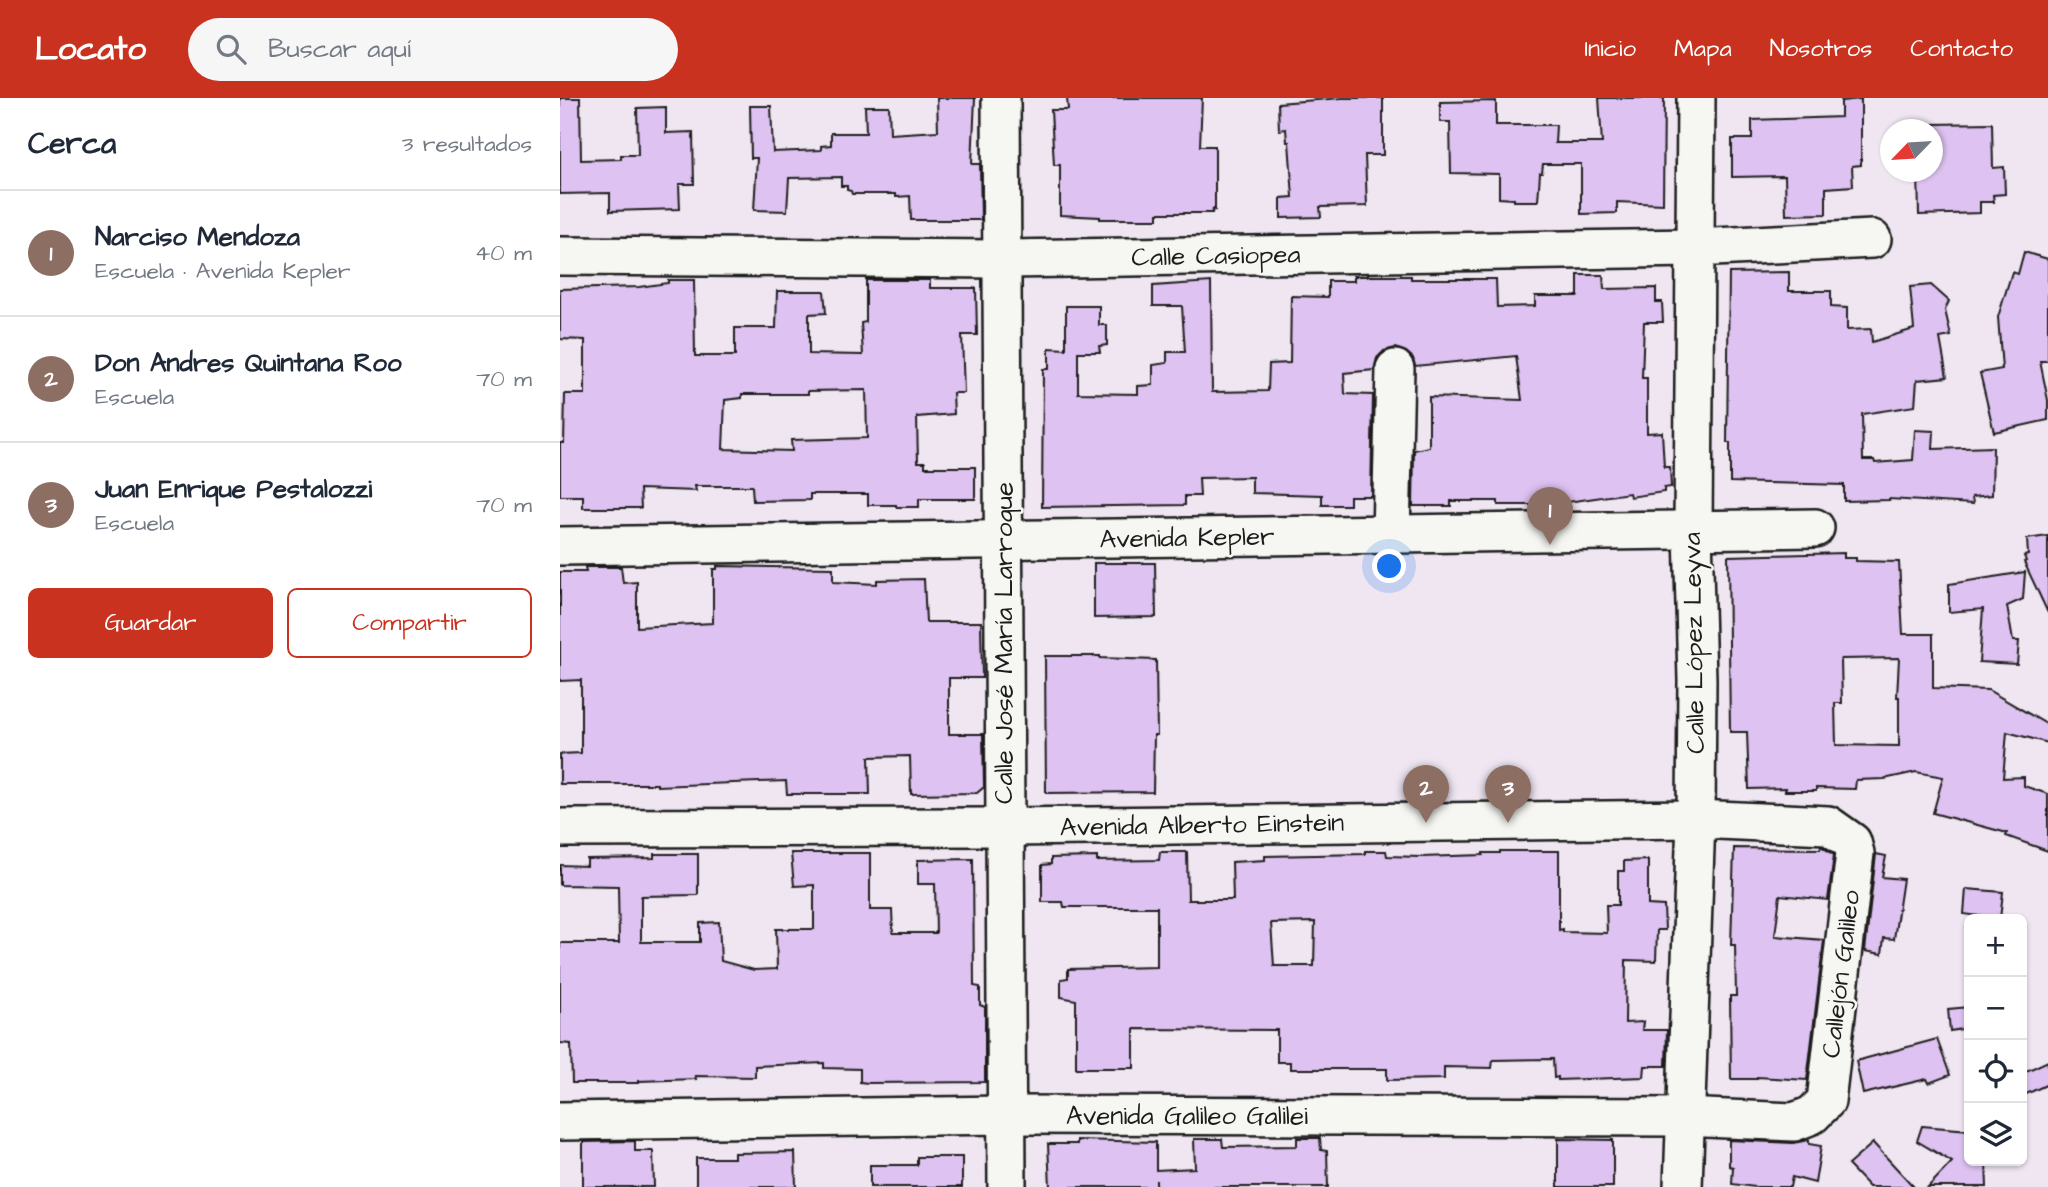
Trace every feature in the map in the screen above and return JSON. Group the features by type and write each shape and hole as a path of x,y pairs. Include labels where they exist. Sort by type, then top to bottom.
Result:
{"street":[{"name":"Calle José María Larroque","path":"1001,98 1007,1187"},
{"name":"Calle López Leyva","path":"1683,1187 1696,819 1697,680 1693,531 1696,98"},
{"name":"Calle Casiopea","path":"560,256 1002,259 1695,248 1872,239"},
{"path":"1391,535 1395,369"},
{"name":"Avenida Kepler","path":"560,546 1815,528"},
{"name":"Avenida Alberto Einstein","path":"560,828 1005,827 1696,819 1828,825 1840,833"},
{"name":"Callejón Galileo","path":"1812,1115 1826,1101 1856,853 1852,842 1840,833"},
{"name":"Avenida Galileo Galilei","path":"560,1121 1006,1115 1684,1117 1794,1122 1812,1115"}],"building":[{"path":"560,98 580,98 581,160 621,159 621,155 638,155 637,108 666,107 666,133 693,132 694,184 679,184 680,209 610,211 610,193 560,194"},
{"path":"937,98 975,98 972,164 980,164 981,220 911,220 910,196 852,194 847,190 847,186 841,186 841,177 789,178 787,211 754,210 757,158 751,158 750,106 771,106 773,152 821,150 821,146 831,145 831,133 866,133 865,106 889,106 890,134 938,131"},
{"path":"1067,98 1202,98 1200,146 1215,146 1215,210 1213,209 1212,213 1158,213 1158,219 1100,219 1060,215 1060,165 1054,165 1051,110 1068,110"},
{"path":"1383,98 1383,155 1365,155 1367,206 1320,207 1321,217 1281,218 1281,198 1293,197 1289,142 1286,129 1279,130 1278,103"},
{"path":"1599,98 1664,98 1663,204 1617,202 1617,213 1581,214 1581,164 1543,164 1538,201 1499,198 1499,174 1451,173 1450,122 1440,122 1440,102 1496,101 1496,125 1556,125 1555,143 1602,143"},
{"path":"1861,99 1861,165 1852,166 1853,186 1826,188 1826,214 1786,215 1785,176 1732,177 1732,139 1752,139 1752,120 1841,117 1841,101"},
{"path":"1992,123 1993,168 2004,167 2005,194 1993,195 1994,202 1980,202 1980,213 1919,215 1918,182 1943,182 1943,124"},
{"path":"2024,252 2048,259 2048,361 2040,361 2048,400 2048,420 1994,432 1980,373 2002,369 1998,317 2012,272 2018,274"},
{"path":"1789,272 1789,291 1831,291 1831,307 1847,308 1847,330 1871,329 1872,342 1914,329 1910,287 1931,285 1949,301 1945,310 1951,336 1940,338 1947,377 1917,380 1915,406 1862,414 1863,460 1874,460 1875,463 1913,460 1915,430 1934,431 1933,449 1993,447 1992,495 1972,497 1973,504 1889,499 1844,501 1844,485 1730,482 1730,443 1727,443 1729,273"},
{"path":"1578,275 1603,275 1604,289 1656,288 1656,302 1662,302 1663,322 1644,322 1642,378 1647,378 1647,433 1662,432 1664,467 1670,467 1671,487 1664,488 1664,492 1630,497 1629,493 1547,505 1451,501 1451,506 1413,506 1414,450 1429,447 1429,397 1522,400 1516,356 1415,366 1413,358 1395,348 1384,351 1377,358 1374,370 1344,373 1345,394 1373,395 1371,496 1350,496 1350,505 1322,505 1322,495 1252,493 1252,477 1199,478 1200,496 1185,496 1185,505 1042,507 1043,369 1049,369 1049,348 1066,349 1066,306 1099,306 1099,325 1107,325 1107,345 1099,346 1100,352 1078,352 1078,393 1138,394 1138,386 1153,385 1153,365 1167,363 1167,352 1185,352 1182,306 1153,306 1153,286 1211,282 1212,392 1268,391 1269,364 1290,363 1291,296 1328,297 1328,281 1354,281 1354,276 1496,279 1497,307 1535,306 1535,296 1578,296"},
{"path":"668,280 694,280 695,356 735,356 735,328 776,328 777,291 824,291 826,313 809,314 809,354 863,355 861,323 866,322 866,280 930,280 930,288 976,288 977,335 962,335 964,393 953,393 954,414 917,417 918,462 925,462 925,467 975,467 975,499 919,499 919,507 868,505 868,494 810,494 810,500 753,501 752,486 695,486 696,491 640,489 641,508 583,508 583,496 560,496 560,443 564,443 565,394 585,394 585,340 560,339 560,289 639,287 668,283","holes":["866,390 867,438 791,440 792,451 723,449 725,400 742,398 742,394 808,394 808,391"]},
{"path":"2048,536 2048,613 2024,562 2024,556 2028,555 2027,539"},
{"path":"1844,553 1844,558 1856,558 1856,561 1899,562 1903,634 1933,634 1933,688 1988,690 2048,725 2048,743 2007,732 2003,778 2024,777 2024,786 2048,794 2048,851 2006,836 2007,833 1933,813 1943,777 1916,772 1884,779 1856,780 1855,789 1749,789 1747,732 1730,732 1728,556","holes":["1899,658 1899,746 1836,745 1835,703 1842,703 1841,659"]},
{"path":"1094,563 1155,563 1156,617 1094,618"},
{"path":"717,566 833,568 833,582 877,584 877,580 924,579 926,622 981,622 982,678 949,678 949,734 983,734 984,787 977,793 911,794 910,756 869,757 870,794 787,794 786,781 657,786 560,784 560,754 581,753 581,680 560,681 560,572 586,572 585,567 621,567 623,583 637,582 637,627 713,623 713,569 717,569"},
{"path":"2025,572 2023,599 2007,606 2013,641 2019,641 2017,664 1979,662 1983,609 1949,612 1949,584"},
{"path":"1045,656 1156,660 1157,735 1154,735 1153,792 1046,793"},
{"path":"1821,846 1834,855 1828,900 1780,895 1775,936 1824,940 1807,1080 1757,1077 1731,1079 1730,996 1736,996 1735,945 1731,945 1734,848 1820,849"},
{"path":"1365,851 1386,851 1387,856 1421,857 1483,855 1500,851 1559,851 1559,930 1607,933 1606,905 1618,905 1618,871 1624,871 1624,861 1648,860 1648,905 1664,906 1665,930 1657,930 1656,961 1626,960 1625,1023 1643,1022 1642,1030 1667,1030 1666,1066 1645,1066 1644,1077 1558,1080 1558,1077 1554,1078 1553,1059 1493,1060 1492,1068 1444,1067 1444,1079 1387,1080 1387,1069 1290,1069 1290,1062 1277,1062 1277,1030 1134,1029 1134,1068 1076,1068 1076,1000 1061,997 1061,979 1068,978 1068,969 1157,967 1157,907 1064,907 1063,902 1042,902 1042,865 1051,864 1051,858 1097,857 1097,861 1159,860 1160,852 1187,852 1188,900 1233,900 1232,862 1265,860 1265,856 1365,854","holes":["1315,922 1314,966 1274,966 1271,923"]},
{"path":"791,853 870,853 870,910 892,910 893,933 936,933 935,884 918,884 918,860 973,859 974,986 980,987 980,1005 985,1007 985,1082 868,1083 860,1082 860,1069 824,1068 824,1063 755,1066 755,1077 695,1076 696,1079 639,1083 572,1083 571,1044 560,1043 560,943 619,943 618,886 560,885 560,865 587,866 587,859 698,854 698,895 641,896 641,942 700,942 700,923 719,922 721,961 754,970 777,969 776,929 814,929 814,885 794,886"},
{"path":"1876,854 1886,856 1882,877 1903,879 1894,939 1884,938 1882,954 1865,951"},
{"path":"1966,889 2003,892 2001,914 1964,914"},
{"path":"1964,1007 1964,1029 1950,1031 1948,1009"},
{"path":"1937,1039 1950,1075 1929,1083 1927,1079 1863,1094 1856,1061"},
{"path":"2048,1061 2048,1084 2027,1094 2027,1071"},
{"path":"1922,1126 1964,1130 1964,1166 1986,1166 1987,1187 1928,1187 1952,1162 1917,1141"},
{"path":"1297,1138 1320,1138 1321,1150 1327,1151 1328,1187 1050,1187 1048,1144 1077,1144 1077,1140 1156,1142 1156,1170 1195,1168 1194,1139 1222,1139 1223,1147 1297,1146"},
{"path":"1558,1139 1613,1140 1613,1187 1558,1187"},
{"path":"1729,1140 1793,1143 1809,1140 1809,1144 1821,1146 1815,1183 1792,1177 1790,1187 1732,1184 1733,1167 1729,1166"},
{"path":"635,1141 635,1151 653,1151 654,1187 583,1187 583,1142"},
{"path":"1873,1143 1914,1187 1869,1187 1848,1165"},
{"path":"795,1152 796,1187 696,1187 696,1158 734,1158 734,1153"},
{"path":"917,1157 962,1157 962,1187 870,1187 870,1165 917,1165"}],"place":[{"name":"Narciso Mendoza","path":"1550,545"},
{"name":"Don Andres Quintana Roo","path":"1426,823"},
{"name":"Juan Enrique Pestalozzi","path":"1508,823"}]}
